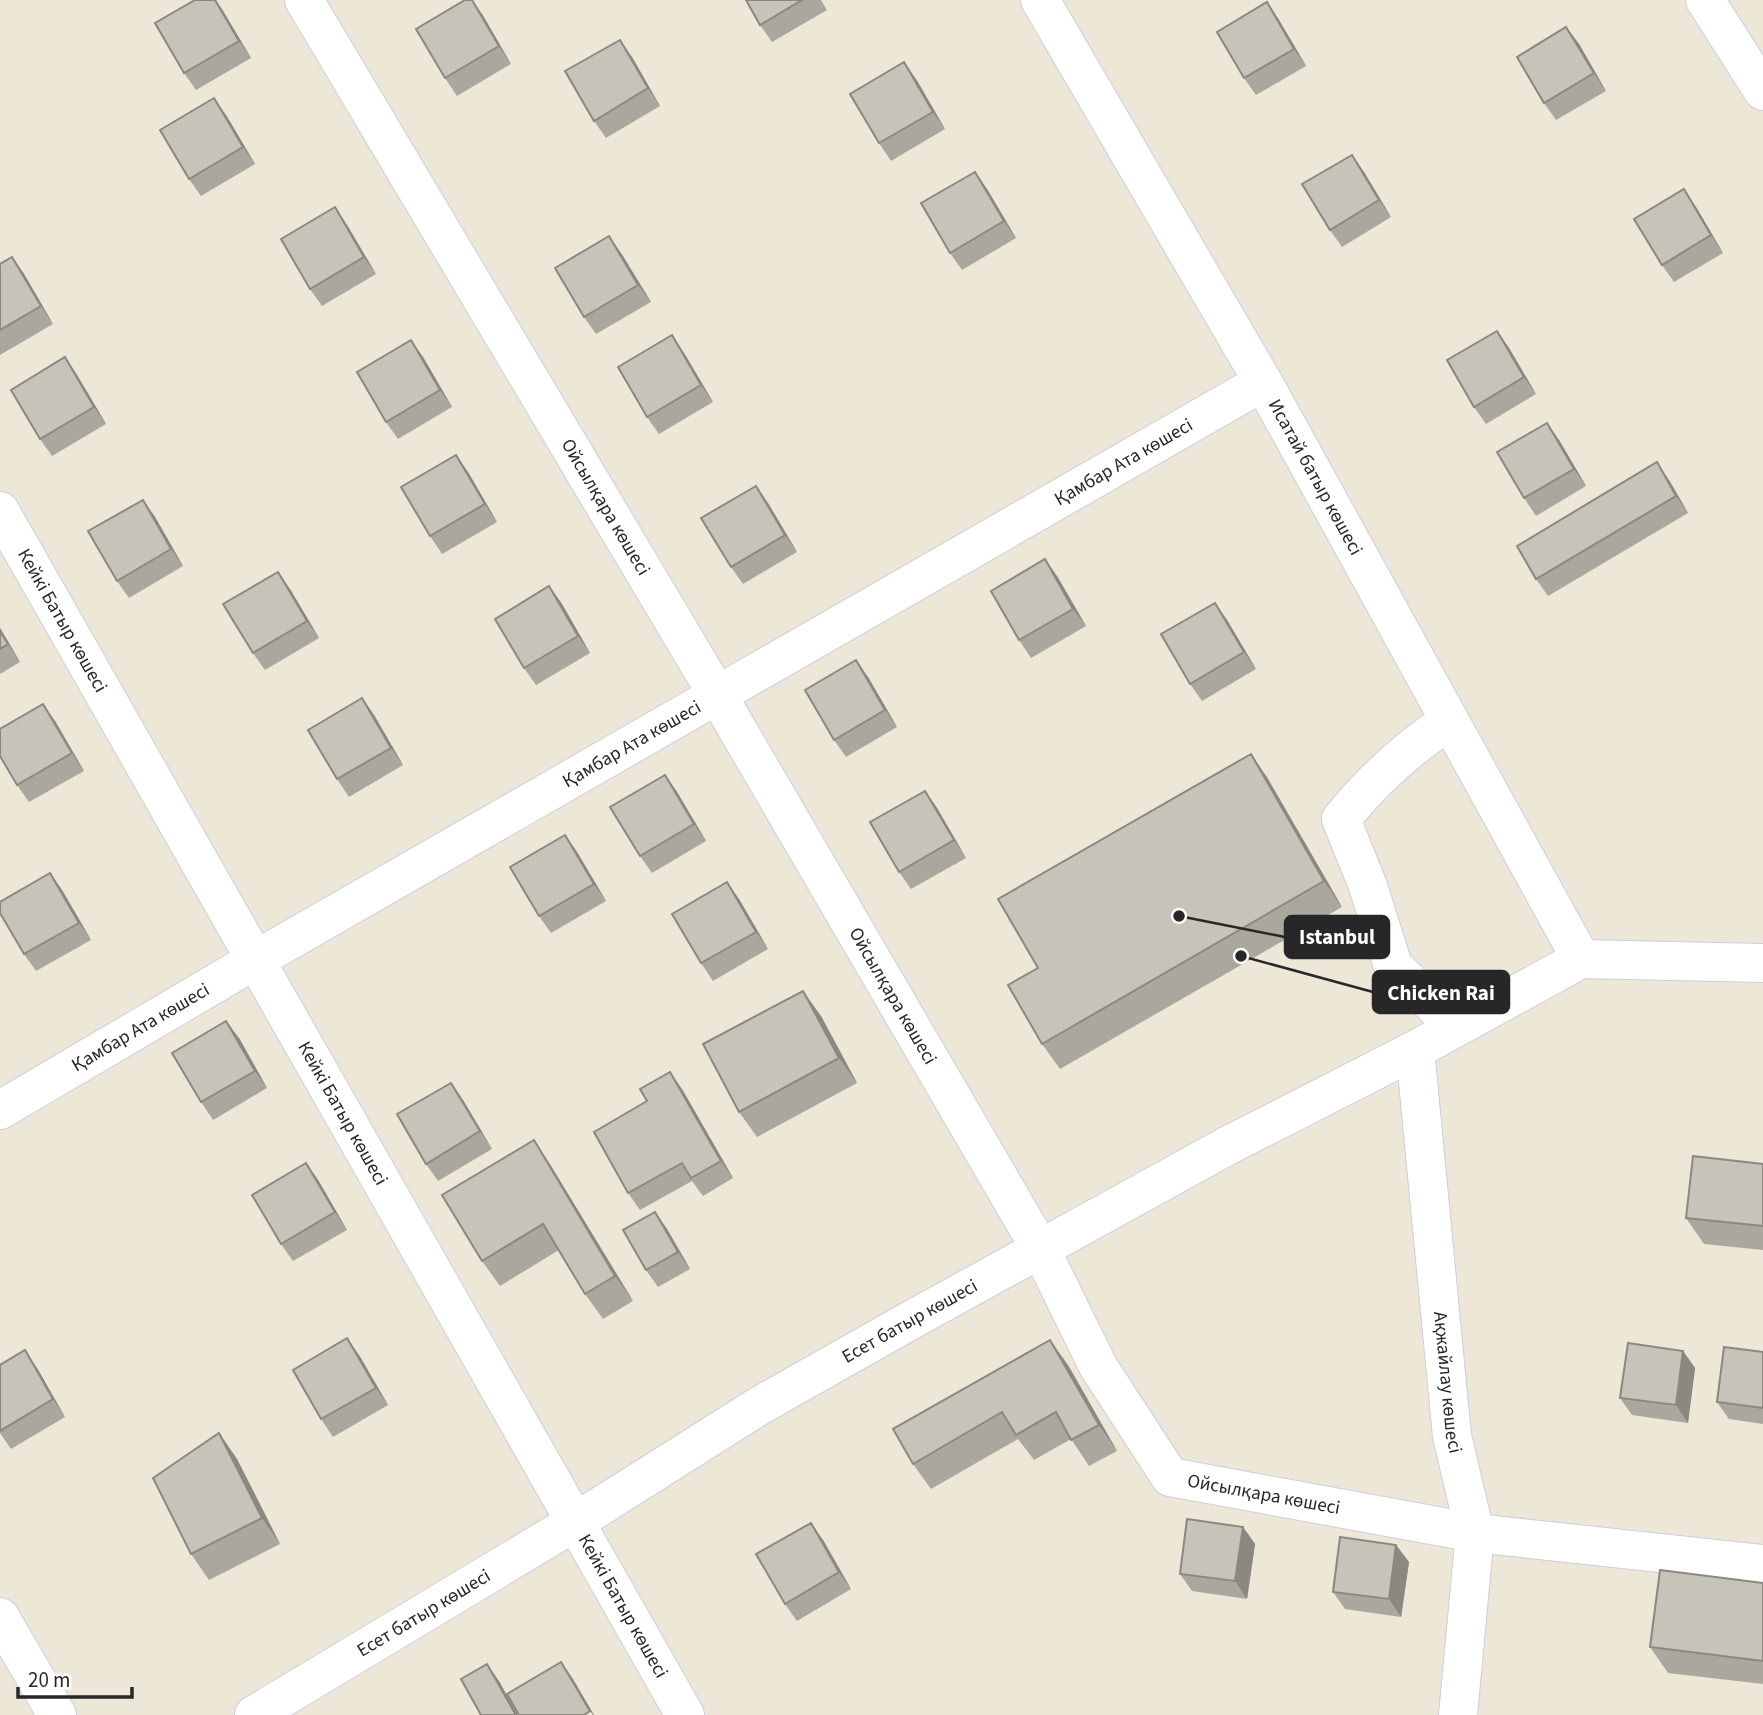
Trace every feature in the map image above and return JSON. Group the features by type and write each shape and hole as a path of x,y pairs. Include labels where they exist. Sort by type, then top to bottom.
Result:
{"street":[{"name":"Ойсылқара көшесі","path":"304,0 718,696 1041,1250 1098,1366 1170,1477 1475,1532 1763,1564"},
{"name":"Исатай батыр көшесі","path":"1041,0 1263,382 1581,959"},
{"path":"1705,0 1763,91"},
{"name":"Қамбар Ата көшесі","path":"0,1110 257,959 1263,382"},
{"name":"Кейкі Батыр көшесі","path":"0,511 685,1715"},
{"path":"1448,722 1420,740 1372,781 1341,819 1368,886 1393,966 1455,1026"},
{"path":"1581,959 1763,963"},
{"name":"Есет батыр көшесі","path":"254,1715 577,1521 760,1406 1227,1146 1415,1050 1581,959"},
{"name":"Ақжайлау көшесі","path":"1415,1050 1452,1436 1475,1532 1458,1715"},
{"path":"0,1617 57,1715"}],"building":[{"path":"195,0 215,0 239,41 184,73 155,23"},
{"path":"465,0 472,0 499,46 445,78 416,29"},
{"path":"746,0 802,0 760,25"},
{"path":"1267,2 1294,49 1244,78 1217,32"},
{"path":"1566,27 1594,73 1544,103 1517,57"},
{"path":"620,40 648,88 594,121 565,71"},
{"path":"904,62 933,112 879,143 850,94"},
{"path":"214,98 243,147 189,179 160,130"},
{"path":"1352,155 1379,200 1330,230 1302,184"},
{"path":"975,172 1004,221 950,253 921,203"},
{"path":"1684,189 1711,235 1662,265 1634,219"},
{"path":"335,207 364,257 310,289 281,239"},
{"path":"609,236 638,285 584,317 555,268"},
{"path":"12,257 41,306 0,330 0,264"},
{"path":"1497,331 1524,377 1474,407 1447,360"},
{"path":"672,335 701,385 647,417 618,367"},
{"path":"411,340 440,390 386,422 357,372"},
{"path":"65,357 94,407 40,439 11,390"},
{"path":"1547,423 1574,469 1524,498 1497,452"},
{"path":"456,455 485,504 430,536 401,487"},
{"path":"1657,462 1676,496 1536,579 1517,546"},
{"path":"756,486 785,535 731,567 701,518"},
{"path":"143,500 171,549 117,581 88,531"},
{"path":"1045,559 1073,609 1019,640 991,591"},
{"path":"278,572 307,621 253,653 223,604"},
{"path":"549,586 578,636 524,668 495,619"},
{"path":"1215,603 1244,652 1190,684 1161,634"},
{"path":"0,631 8,644 0,649"},
{"path":"856,660 885,710 834,740 805,690"},
{"path":"362,698 391,748 337,779 308,730"},
{"path":"43,704 72,753 17,785 0,756 0,729"},
{"path":"1251,754 1324,881 1042,1044 1008,985 1038,968 998,899"},
{"path":"665,775 694,824 640,856 610,807"},
{"path":"925,791 954,840 899,872 870,822"},
{"path":"565,835 594,884 539,916 510,867"},
{"path":"50,873 79,923 24,954 0,913 0,902"},
{"path":"727,882 756,932 701,963 672,914"},
{"path":"803,991 839,1058 739,1112 703,1044"},
{"path":"226,1021 255,1071 201,1102 172,1053"},
{"path":"670,1072 721,1161 691,1178 682,1163 628,1193 594,1132 647,1101 640,1089"},
{"path":"451,1083 480,1131 426,1164 397,1114"},
{"path":"534,1140 615,1276 585,1294 543,1224 482,1261 442,1195"},
{"path":"1693,1156 1763,1164 1763,1226 1686,1218"},
{"path":"306,1163 335,1212 281,1244 252,1195"},
{"path":"655,1212 678,1252 646,1270 623,1230"},
{"path":"347,1338 376,1388 321,1419 293,1370"},
{"path":"1050,1340 1099,1425 1071,1440 1056,1412 1016,1435 1002,1412 913,1464 893,1429"},
{"path":"1628,1343 1683,1351 1676,1405 1620,1398"},
{"path":"1724,1347 1763,1352 1763,1408 1717,1402"},
{"path":"25,1350 53,1399 0,1431 0,1365"},
{"path":"219,1433 262,1518 191,1554 153,1478"},
{"path":"1187,1519 1243,1527 1235,1581 1180,1574"},
{"path":"811,1523 839,1572 785,1604 756,1554"},
{"path":"1340,1537 1396,1545 1389,1599 1333,1592"},
{"path":"1660,1570 1763,1583 1763,1661 1650,1647"},
{"path":"561,1662 590,1711 584,1715 519,1715 507,1694"},
{"path":"487,1664 516,1715 481,1715 461,1679"}],"place":[{"name":"Istanbul","path":"1179,916"},
{"name":"Chicken Rai","path":"1241,956"}]}
